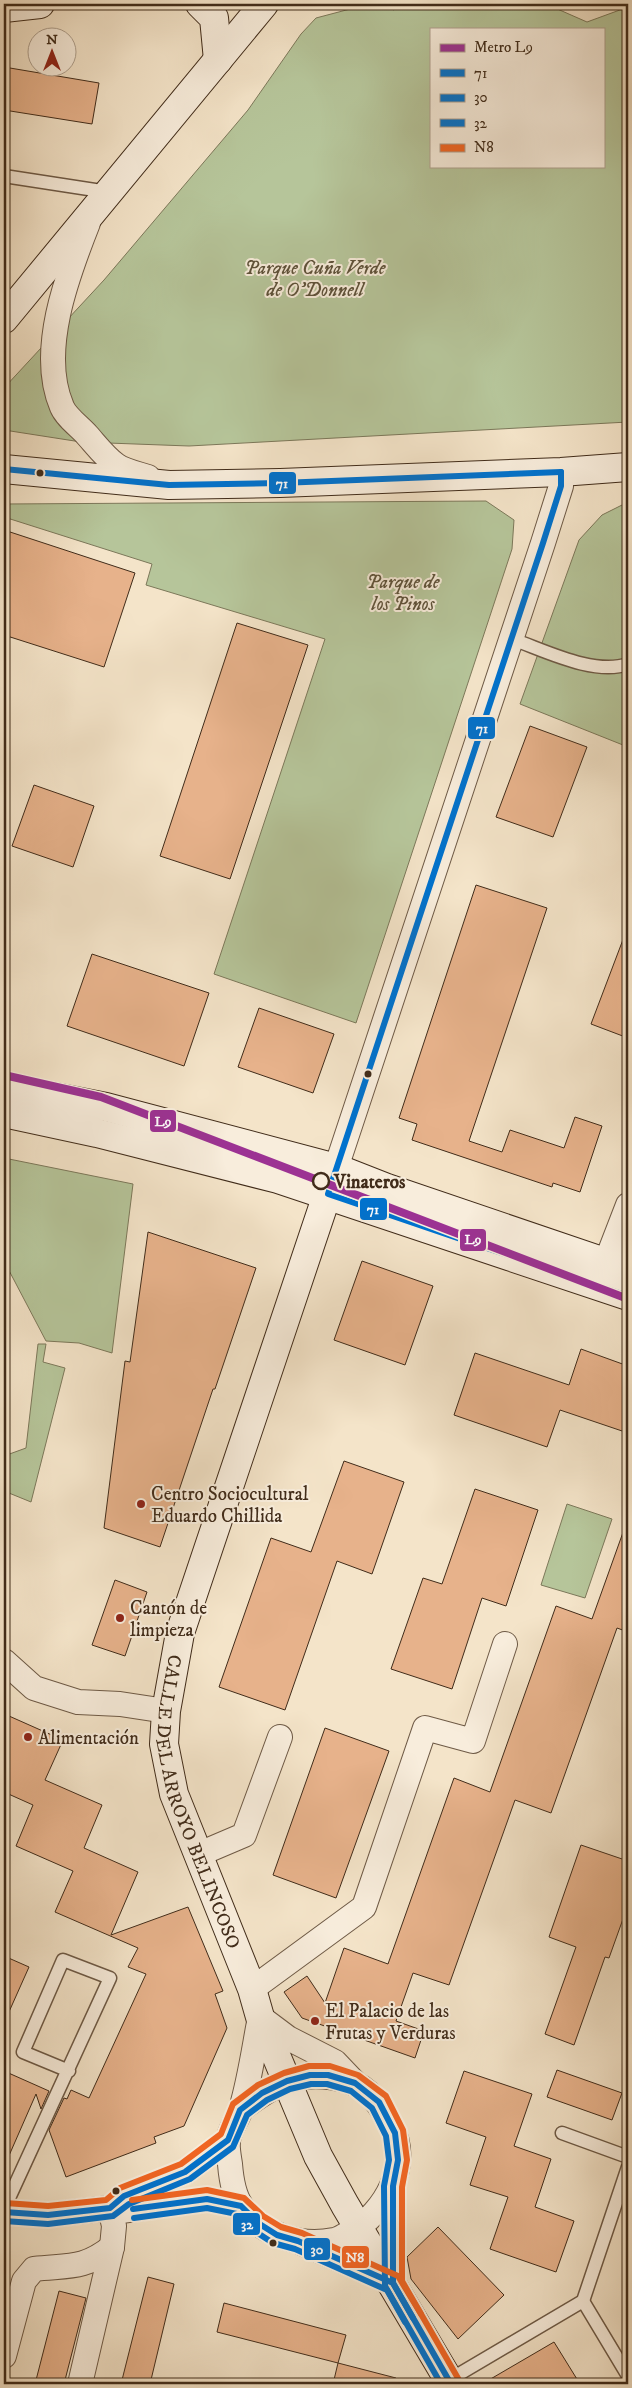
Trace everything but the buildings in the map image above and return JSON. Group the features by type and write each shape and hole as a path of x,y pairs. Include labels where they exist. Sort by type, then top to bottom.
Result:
{"street":[{"path":"4,8 40,4"},
{"path":"200,4 214,18 218,60"},
{"path":"4,319 264,4"},
{"path":"101,200 69,276 61,304 54,345 54,374 62,408 117,466 169,484"},
{"path":"4,469 169,484 280,483 562,472 628,467"},
{"name":"CALLE DEL ARROYO BELINCOSO","path":"450,2382 318,2156 260,2016 252,1989 174,1794 164,1744 166,1711 180,1633 512,639 561,486 562,472"},
{"path":"4,1087 106,1107 332,1181"},
{"path":"4,1113 97,1133 278,1178 332,1181 388,1188 610,1272 628,1296"},
{"path":"610,1272 628,1204"},
{"path":"252,1989 364,1907 425,1728 473,1741 505,1644"},
{"path":"4,1661 34,1688 78,1702 120,1704 166,1711"},
{"path":"197,1855 244,1835 280,1737"},
{"path":"228,2140 232,2180 242,2206 258,2223 271,2231 393,2283 393,2186 398,2160 395,2133 379,2102 355,2083 335,2062 288,2038 260,2016"},
{"name":"CALLE DEL ARROYO BELINCOSO","path":"228,2140 240,2110 260,2016"},
{"path":"240,2110 262,2093 287,2081 310,2075 328,2076 355,2083"},
{"path":"110,2208 124,2196 185,2172 228,2140"},
{"path":"298,2241 334,2240 359,2227 379,2210 393,2186"},
{"path":"4,2211 48,2215 110,2208 120,2210 207,2199 242,2206"},
{"path":"80,2384 112,2247 114,2226 110,2208"},
{"path":"4,2356 24,2281 34,2269 78,2266 100,2257 112,2247"},
{"path":"78,2266 89,2272 97,2281 102,2294"}],"lane":[{"path":"4,176 101,200"},
{"path":"512,639 588,666 618,668 628,664"},
{"path":"4,2211 69,2071 110,1978 63,1960 23,2052 69,2071"},
{"path":"562,2133 628,2157"},
{"path":"450,2382 583,2301 628,2167"},
{"path":"583,2301 628,2376"}],"green space":[{"name":"Parque Cuña Verde de O'Donnell","path":"369,4 391,4 393,10 409,4 546,4 587,22 628,7 628,422 189,446 81,442 4,430 4,388 104,280 248,110 301,34 316,18"},
{"name":"Parque de los Pinos","path":"486,501 514,520 512,549 356,1023 214,974 325,639 146,585 152,564 4,517 4,504"},
{"path":"628,502 628,747 520,704 579,540 602,515"},
{"path":"4,1158 133,1184 112,1353 79,1343 46,1341 4,1261"},
{"path":"38,1344 46,1344 43,1362 65,1368 31,1502 4,1491 4,1456 26,1448"},
{"path":"567,1504 612,1519 585,1598 541,1585"}],"metro line":[{"name":"L9","path":"4,1075 101,1097 628,1299"}],"transit line":[{"name":"71","path":"4,469 169,485 280,483 561,472"},
{"name":"71","path":"561,472 561,486 543,543 328,1194 628,1296"},
{"name":"N8","path":"5,2203 48,2206 106,2200 120,2188 181,2164 221,2134 233,2104 258,2085 284,2073 309,2066 330,2066 358,2075 386,2096 403,2130 407,2160 402,2187 402,2281 459,2380"},
{"name":"30","path":"4,2212 48,2215 110,2208 124,2196 185,2172 228,2140 240,2110 262,2093 287,2081 310,2075 328,2075 355,2083 379,2102 395,2133 398,2160 393,2186 393,2283 451,2384"},
{"name":"32","path":"4,2221 48,2224 113,2216 129,2204 190,2179 233,2147 247,2115 267,2100 290,2089 311,2084 327,2084 351,2091 372,2108 386,2136 389,2160 384,2186 385,2286 441,2384"},
{"name":"N8","path":"132,2200 207,2190 244,2198 263,2216 281,2227 302,2233 398,2276 421,2314"},
{"name":"30","path":"133,2209 207,2199 241,2206 258,2223 277,2235 298,2241 393,2283 413,2318"},
{"name":"32","path":"134,2218 207,2208 237,2214 253,2230 273,2243 295,2249 387,2290 405,2322"}],"place":[{"name":"Vinateros","path":"321,1181"},
{"name":"Centro Sociocultural Eduardo Chillida","path":"141,1504"},
{"name":"Cantón de limpieza","path":"120,1618"},
{"name":"Alimentación","path":"28,1737"},
{"name":"El Palacio de las Frutas y Verduras","path":"315,2021"}]}
